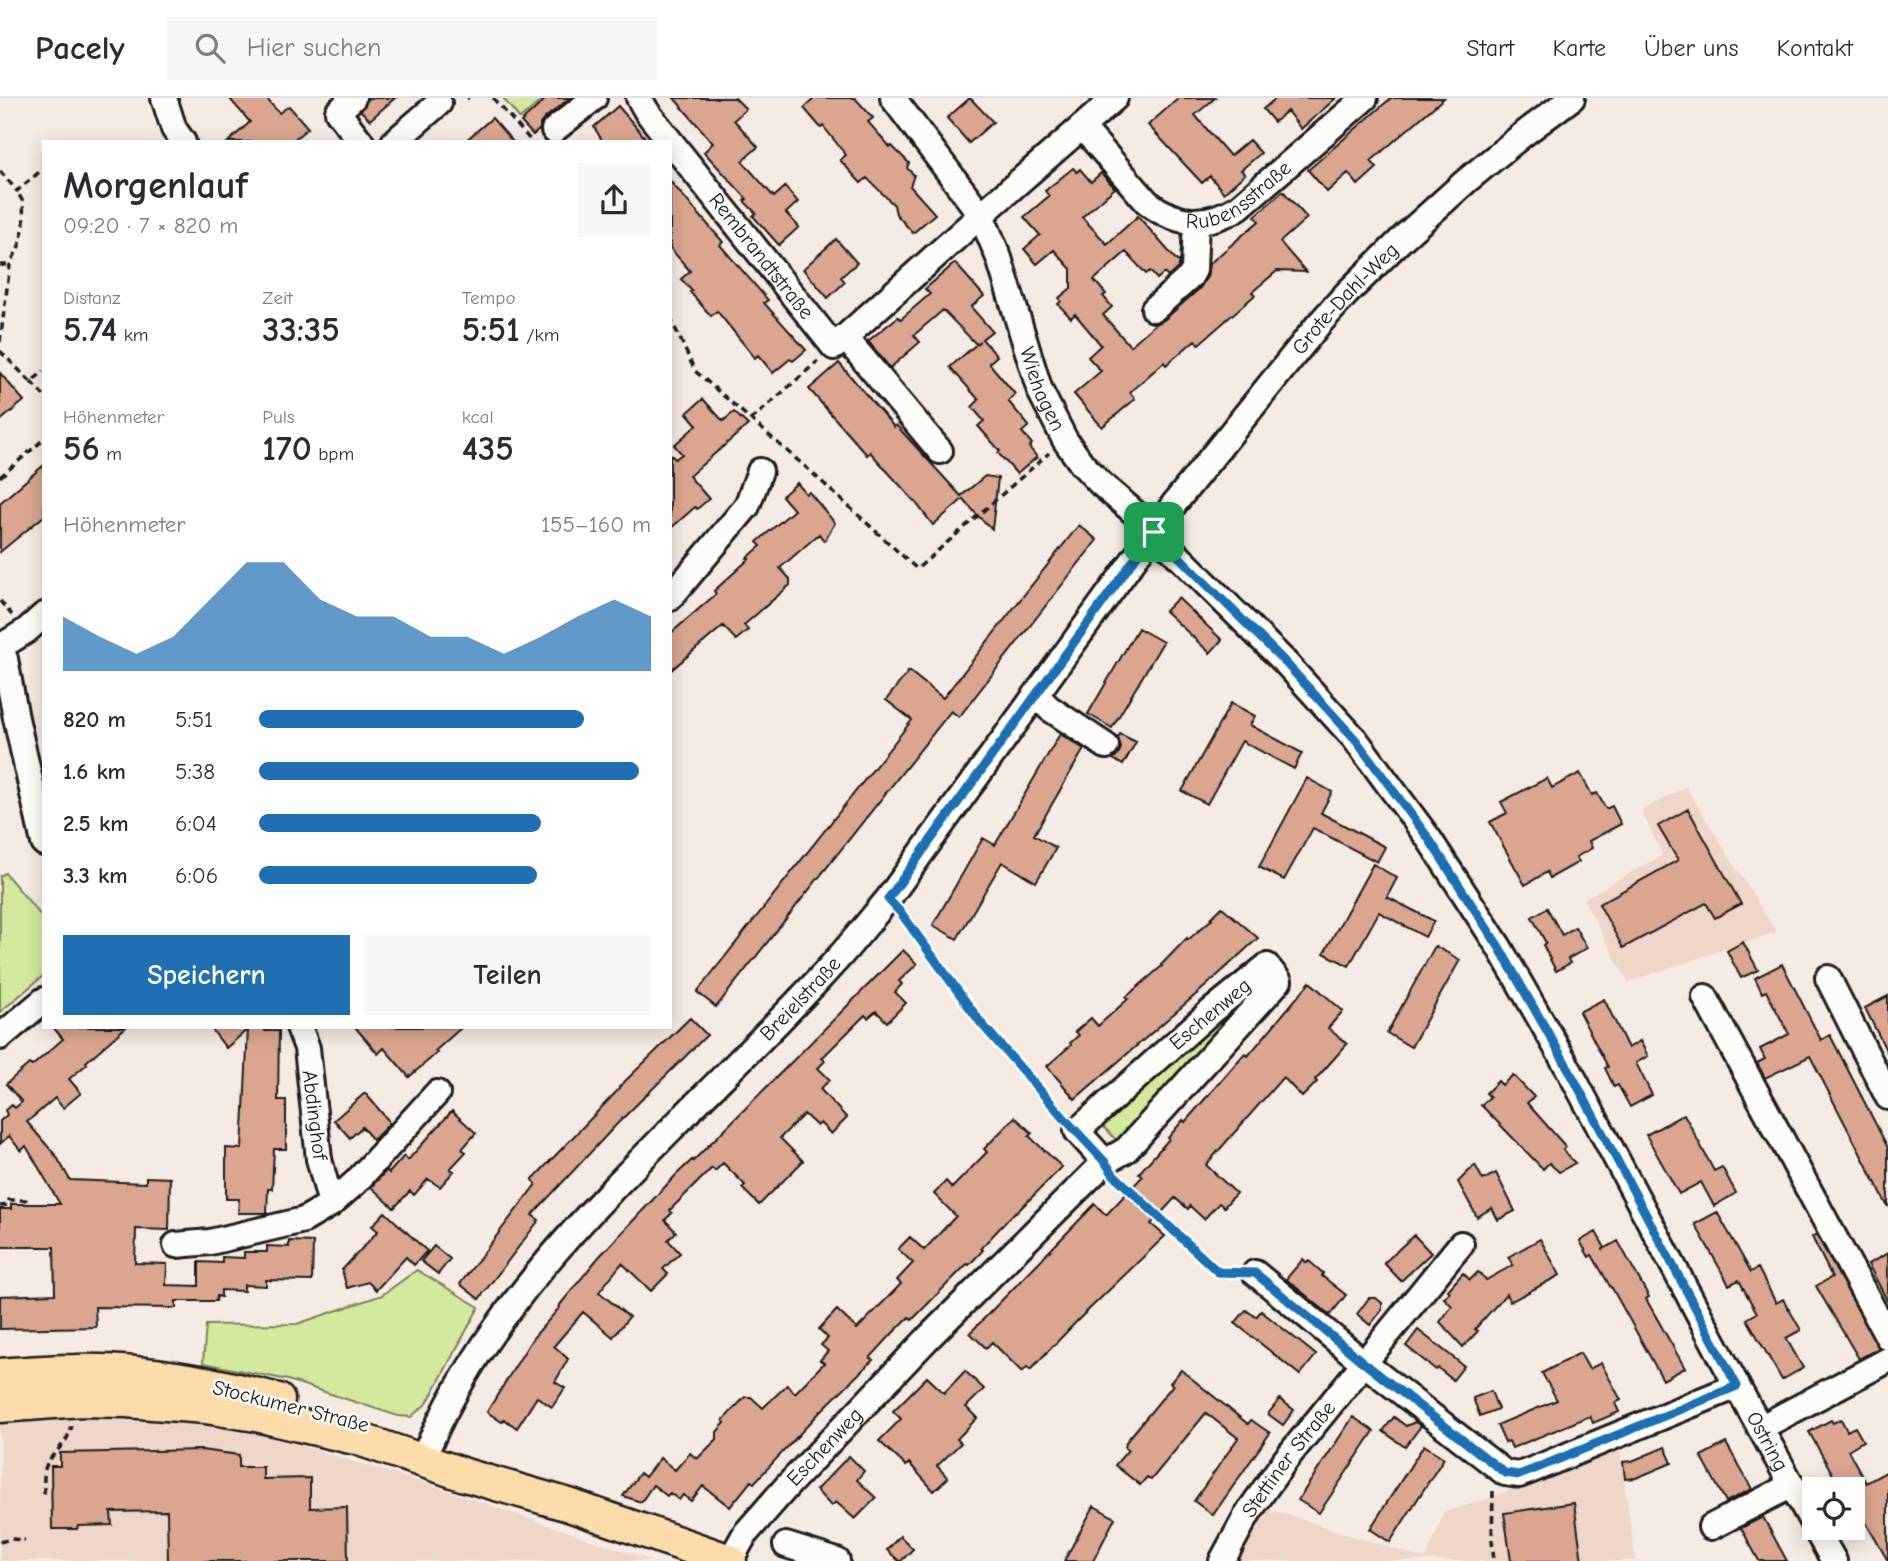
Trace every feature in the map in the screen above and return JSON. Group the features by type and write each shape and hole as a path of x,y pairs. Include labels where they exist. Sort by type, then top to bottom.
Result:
{"main road":[{"name":"Stockumer Straße","path":"0,1375 105,1371 143,1374 245,1392 347,1418 473,1459 569,1505"},
{"name":"Stockumer Straße","path":"0,1406 81,1400 126,1401 206,1407 256,1415 359,1439 465,1475 569,1505 730,1561"}],"street":[{"path":"164,98 174,129 182,140"},
{"path":"353,98 338,111 360,140"},
{"path":"554,130 594,98"},
{"name":"Rembrandtstraße","path":"639,98 670,140"},
{"name":"Wiehagen","path":"894,98 981,215 999,258 1040,391 1065,440 1101,484 1154,532"},
{"path":"839,342 1115,98"},
{"name":"Rubensstraße","path":"1082,127 1147,202 1170,216 1196,221 1218,218 1239,207 1365,98"},
{"name":"Grote-Dahl-Weg","path":"1154,532 1291,356 1347,293 1465,182 1572,98"},
{"path":"396,140 439,103"},
{"name":"Rembrandtstraße","path":"672,142 839,342 940,451"},
{"path":"1154,309 1190,278 1194,270 1196,221"},
{"path":"672,595 747,506 760,471"},
{"name":"Breielstraße","path":"429,1445 450,1400 481,1348 542,1267 614,1186 839,957 888,899 1154,532"},
{"name":"Ostring","path":"1154,532 1283,660 1355,739 1429,839 1499,947 1567,1066 1802,1503"},
{"path":"42,617 0,648 5,659 42,840"},
{"path":"1036,695 1049,708 1107,746"},
{"name":"Eschenweg","path":"730,1561 745,1534 789,1484 929,1337 1105,1162 1126,1150 1279,981 1267,966 1209,1013 1077,1131"},
{"path":"1828,978 1888,1097"},
{"path":"1705,997 1888,1338"},
{"path":"0,1037 42,1002"},
{"name":"Abdinghof","path":"300,1029 307,1048 319,1159 331,1204"},
{"path":"176,1245 211,1242 304,1220 331,1204 356,1182 437,1093"},
{"path":"1077,1131 1105,1162"},
{"name":"Stettiner Straße","path":"1222,1561 1248,1513 1286,1459 1461,1244"},
{"path":"1255,1273 1364,1363 1505,1473 1519,1475 1737,1386"},
{"path":"1760,1428 1888,1360"},
{"path":"1711,1527 1792,1485"},
{"name":"Ostring","path":"1822,1540 1834,1561"},
{"path":"786,1545 837,1561"}],"path":[{"path":"493,98 530,140"},
{"path":"17,191 42,170"},
{"path":"0,171 23,202 24,226 10,265 0,342"},
{"path":"0,265 10,265"},
{"path":"672,321 695,371 917,569 1065,440"},
{"path":"751,420 839,342"},
{"path":"0,351 42,394"},
{"path":"31,382 42,373"},
{"path":"0,477 42,441"},
{"path":"888,899 981,1023 1077,1131"},
{"path":"1105,1162 1114,1175 1218,1272 1255,1273"},
{"path":"0,1206 8,1205 9,1200 26,1202"},
{"path":"44,1494 46,1467 52,1455 66,1443 70,1428 83,1428"},
{"path":"1493,1464 1494,1561"},
{"path":"0,1542 11,1539 25,1540"}],"shaded area":[{"path":"1686,787 1776,932 1628,982 1583,899 1663,855 1641,811"},
{"path":"36,1417 102,1417 207,1425 286,1441 428,1484 653,1561 0,1561 0,1422"},
{"path":"1619,1447 1636,1561 1236,1561 1262,1507 1426,1559 1444,1512 1488,1499"}],"green space":[{"path":"503,98 544,98 520,119"},
{"path":"5,873 42,917 42,977 0,1012 0,876"},
{"path":"1220,1011 1228,1019 1120,1144 1096,1119"},
{"path":"417,1270 479,1307 427,1403 411,1417 398,1416 288,1380 203,1363 206,1325 297,1324 382,1295"}],"building":[{"path":"229,98 266,98 279,113 289,106 308,128 293,140 230,140 250,122"},
{"path":"368,98 395,98 370,120 361,111"},
{"path":"547,98 570,98 545,118 540,129 533,135 521,122"},
{"path":"674,98 735,98 746,109 734,120 758,147 742,161 774,197 785,187 798,202 786,213 799,227 779,245 753,216 756,213 744,201 747,199 704,152 713,143"},
{"path":"815,98 855,98 873,118 868,122 890,147 909,163 907,168 914,175 910,186 935,214 913,233 896,214 894,205 867,178 861,183 840,160 846,155 823,126 821,128 804,108"},
{"path":"970,98 993,122 969,143 947,118"},
{"path":"1179,98 1215,98 1195,115 1205,127 1230,156 1249,140 1261,153 1241,170 1245,174 1224,193 1210,176 1202,183 1148,125"},
{"path":"1276,98 1336,98 1301,129 1287,111 1274,122 1263,109"},
{"path":"1391,98 1444,98 1371,161 1377,168 1358,185 1348,173 1327,192 1308,170"},
{"path":"618,106 647,140 602,140 594,127"},
{"path":"492,118 511,140 466,140"},
{"path":"1073,168 1077,172 1080,169 1091,182 1101,173 1115,188 1082,217 1107,244 1138,216 1177,261 1180,261 1178,268 1168,277 1164,273 1157,279 1150,271 1146,274 1126,252 1094,280 1106,294 1103,296 1112,307 1103,315 1130,346 1200,288 1207,277 1209,264 1259,221 1255,216 1283,191 1307,218 1280,242 1306,272 1277,271 1252,292 1255,295 1199,344 1195,340 1166,365 1164,362 1130,392 1135,399 1102,427 1074,394 1101,371 1088,357 1101,345 1075,314 1071,318 1058,304 1061,301 1059,298 1071,288 1071,269 1054,250 1037,264 1024,249 1040,235 1024,217 1049,196 1045,191"},
{"path":"672,183 723,242 720,245 768,300 764,303 806,350 773,373 758,355 755,358 717,311 711,316 690,292 692,291 681,279 690,271 672,250"},
{"path":"836,239 857,263 841,277 845,282 828,298 803,269"},
{"path":"955,263 984,296 971,307 992,331 982,339 997,356 989,363 1015,394 1008,401 1029,426 1022,432 1032,444 1029,447 1037,457 1017,474 978,426 984,421 972,407 979,400 950,367 980,341 976,344 943,310 914,335 920,342 890,368 868,341 898,317 901,319 930,294 925,289"},
{"path":"839,363 894,427 896,425 961,496 985,476 998,478 992,529 963,499 933,525 870,452 867,455 809,389"},
{"path":"0,373 24,401 0,421"},
{"path":"703,399 723,421 734,412 748,425 689,476 709,499 697,509 695,507 672,527 672,456 675,459 682,454 674,445 697,425 687,413"},
{"path":"42,467 42,518 0,552 0,503"},
{"path":"797,483 806,494 809,492 835,523 824,541 819,534 780,568 790,579 790,585 744,625 748,630 736,640 723,626 672,669 672,632 716,594 714,591 761,546 757,542 794,510 782,496"},
{"path":"1079,525 1097,540 959,717 951,711 716,1007 697,992 912,720 886,700 909,671 943,698"},
{"path":"1178,598 1222,640 1210,653 1165,611"},
{"path":"1138,628 1163,642 1112,728 1088,714"},
{"path":"1231,703 1255,716 1250,725 1302,753 1294,769 1242,741 1207,804 1182,791"},
{"path":"1060,734 1084,749 1034,835 1056,848 1036,882 1002,862 957,939 933,925 983,838 995,845"},
{"path":"1120,734 1136,742 1123,765 1113,759 1121,748 1118,738"},
{"path":"1580,773 1592,795 1597,793 1606,809 1612,806 1621,824 1589,841 1592,848 1576,857 1579,862 1550,878 1547,872 1525,885 1490,822 1507,813 1501,802 1547,778 1552,788"},
{"path":"1307,778 1332,792 1321,813 1385,847 1377,862 1313,828 1284,880 1259,867"},
{"path":"1688,809 1741,904 1715,918 1706,903 1623,948 1599,904 1678,860 1658,826"},
{"path":"1373,864 1397,878 1387,897 1434,921 1425,937 1379,912 1349,966 1324,953"},
{"path":"1222,907 1258,938 1075,1099 1047,1066 1071,1045 1079,1035 1075,1032 1091,1018 1098,1026"},
{"path":"1547,908 1562,935 1575,927 1587,948 1568,959 1570,963 1556,971 1543,945 1546,943 1532,917"},
{"path":"1743,942 1758,970 1741,978 1727,951"},
{"path":"1435,946 1460,960 1411,1047 1387,1033"},
{"path":"903,950 917,964 899,981 902,984 895,992 906,1003 887,1022 876,1011 868,1018 865,1015 822,1058 825,1061 818,1068 830,1080 820,1089 847,1118 831,1134 820,1123 817,1126 804,1114 780,1138 803,1161 759,1205 742,1188 745,1185 723,1163 715,1171 712,1168 670,1210 672,1213 665,1220 676,1232 668,1240 680,1253 663,1269 668,1274 651,1291 622,1263 599,1292 629,1317 613,1337 583,1312 554,1346 568,1359 555,1382 565,1388 552,1407 537,1397 517,1428 487,1412 532,1339 598,1258 677,1174"},
{"path":"1782,964 1821,1040 1830,1035 1888,1148 1888,1207 1810,1056 1765,1078 1757,1063 1765,1059 1760,1049 1789,1034 1766,991 1762,993 1755,978"},
{"path":"1310,982 1343,1011 1328,1028 1347,1044 1302,1097 1283,1077 1206,1165 1236,1193 1224,1207 1219,1203 1204,1219 1190,1206 1188,1209 1175,1198 1151,1224 1165,1236 1030,1370 1027,1367 1022,1372 992,1342 986,1348 970,1333 1095,1204 1106,1215 1143,1176 1139,1173 1183,1120 1185,1122 1245,1053 1248,1056"},
{"path":"1888,996 1888,1054 1865,1008"},
{"path":"1604,999 1628,1048 1640,1041 1648,1056 1636,1063 1652,1095 1630,1107 1618,1085 1614,1087 1605,1068 1608,1067 1579,1012"},
{"path":"690,1018 707,1035 617,1124 532,1215 539,1220 479,1299 460,1284 536,1184 532,1180 619,1087"},
{"path":"55,1029 124,1029 69,1079 81,1093 63,1108 55,1098 27,1122 57,1157 70,1180 146,1183 146,1177 170,1178 169,1230 136,1229 135,1263 167,1264 166,1285 199,1286 199,1262 222,1263 222,1257 244,1258 244,1252 267,1252 267,1246 289,1247 289,1241 313,1242 312,1281 266,1280 266,1286 244,1285 244,1291 221,1290 221,1297 217,1296 216,1301 176,1301 176,1308 95,1307 96,1327 0,1329 0,1296 55,1294 54,1247 0,1247 0,1209 11,1209 11,1204 60,1204 26,1146 21,1151 9,1136 0,1144 0,1121 7,1115 5,1110 12,1105 15,1108 22,1102 6,1084 63,1039"},
{"path":"212,1029 248,1029 226,1048"},
{"path":"248,1029 279,1031 278,1100 286,1100 286,1149 274,1149 272,1189 268,1189 267,1213 238,1213 239,1199 226,1199 226,1148 242,1149"},
{"path":"357,1029 460,1029 409,1077 384,1048 378,1054"},
{"path":"1513,1075 1534,1097 1527,1103 1566,1147 1563,1150 1575,1163 1559,1172 1549,1163 1543,1169 1481,1105 1490,1097 1486,1093 1498,1081 1502,1085"},
{"path":"365,1093 388,1120 388,1125 373,1140 362,1127 350,1138 334,1120"},
{"path":"452,1111 476,1133 462,1149 466,1152 450,1169 454,1171 440,1187 428,1179 414,1195 410,1191 394,1208 371,1187 387,1170 389,1173 404,1156 408,1160"},
{"path":"1684,1114 1714,1171 1722,1167 1736,1193 1714,1206 1701,1182 1679,1194 1646,1135"},
{"path":"1015,1117 1032,1133 1029,1136 1062,1167 1015,1212 969,1265 967,1264 912,1320 909,1317 892,1334 870,1358 873,1360 754,1483 751,1481 730,1507 703,1486 691,1501 683,1495 679,1500 670,1493 667,1496 653,1485 641,1502 623,1496 640,1473 645,1477 660,1458 675,1470 690,1453 697,1459 717,1439 717,1432 725,1423 723,1420 745,1397 751,1397 763,1408 787,1385 795,1393 824,1363 820,1360 828,1351 821,1345 828,1338 819,1329 837,1310 857,1329 901,1284 897,1280 913,1263 898,1249 910,1237 924,1250 956,1216 934,1194 946,1181 952,1188 987,1152 984,1149"},
{"path":"1475,1165 1483,1180 1496,1173 1515,1211 1498,1220 1492,1208 1477,1217 1458,1182"},
{"path":"385,1212 427,1251 414,1265 406,1257 376,1290 368,1282 347,1288 342,1270 378,1231 372,1226"},
{"path":"1717,1212 1751,1272 1758,1268 1776,1303 1783,1299 1801,1330 1786,1338 1803,1368 1782,1380 1747,1319 1757,1313 1739,1280 1729,1285 1695,1224"},
{"path":"1596,1232 1605,1248 1602,1250 1618,1241 1649,1297 1646,1299 1685,1368 1663,1380 1612,1288 1580,1241"},
{"path":"1816,1234 1879,1348 1859,1359 1816,1286 1832,1277 1812,1237"},
{"path":"1414,1235 1431,1253 1401,1281 1384,1263"},
{"path":"1540,1239 1560,1275 1510,1302 1506,1294 1463,1347 1440,1322 1452,1306 1444,1298 1450,1292 1448,1290 1463,1273 1470,1280 1478,1272 1486,1280 1513,1265 1508,1257"},
{"path":"434,1246 450,1259 438,1274 421,1261"},
{"path":"1888,1253 1888,1302 1868,1264"},
{"path":"1303,1259 1307,1263 1309,1261 1323,1273 1322,1276 1346,1295 1330,1315 1286,1279"},
{"path":"1369,1298 1376,1298 1382,1303 1382,1310 1370,1325 1357,1314"},
{"path":"1246,1310 1256,1317 1261,1311 1316,1355 1300,1375 1235,1323"},
{"path":"1418,1330 1464,1366 1453,1380 1406,1346"},
{"path":"1580,1353 1589,1369 1601,1363 1621,1400 1615,1403 1619,1412 1593,1423 1590,1416 1512,1448 1509,1441 1505,1443 1497,1425 1557,1400 1542,1373"},
{"path":"1181,1370 1248,1424 1251,1420 1270,1433 1213,1515 1194,1501 1238,1438 1206,1413 1151,1480 1147,1477 1140,1485 1115,1465 1128,1450 1125,1448 1126,1442 1173,1385 1170,1383"},
{"path":"965,1371 984,1389 966,1407 977,1418 957,1439 961,1443 937,1466 948,1478 934,1491 909,1463 906,1466 879,1441 901,1419 893,1411 927,1377 944,1393"},
{"path":"1491,1391 1498,1409 1480,1416 1473,1398"},
{"path":"1280,1399 1294,1410 1283,1425 1268,1414"},
{"path":"1353,1417 1374,1431 1319,1513 1298,1500"},
{"path":"1394,1417 1406,1426 1415,1422 1421,1426 1405,1447 1383,1431"},
{"path":"1841,1419 1847,1431 1855,1427 1863,1441 1848,1450 1863,1477 1834,1477 1809,1432 1831,1420 1833,1423"},
{"path":"1726,1443 1752,1489 1726,1502 1701,1456"},
{"path":"1424,1445 1444,1458 1390,1542 1370,1529"},
{"path":"1665,1447 1672,1463 1636,1478 1625,1479 1623,1462"},
{"path":"201,1450 239,1455 239,1467 263,1467 263,1479 310,1478 310,1508 347,1507 348,1561 168,1561 167,1511 111,1512 112,1525 52,1529 51,1466 60,1466 60,1453"},
{"path":"849,1456 864,1471 857,1480 876,1498 855,1519 836,1502 831,1506 816,1490"},
{"path":"1888,1471 1888,1561 1865,1521 1865,1481"},
{"path":"1574,1503 1582,1561 1511,1561 1504,1513"},
{"path":"1094,1506 1115,1518 1093,1561 1064,1561"},
{"path":"1763,1517 1787,1561 1759,1561 1741,1528"},
{"path":"900,1536 913,1549 899,1561 887,1550"}],"route":[{"path":"1154,532 1283,660 1355,739 1429,839 1499,947 1567,1066 1737,1386 1519,1475 1505,1473 1364,1363 1255,1273 1218,1272 1166,1224 1114,1175 981,1023 888,899 1154,532"}]}
